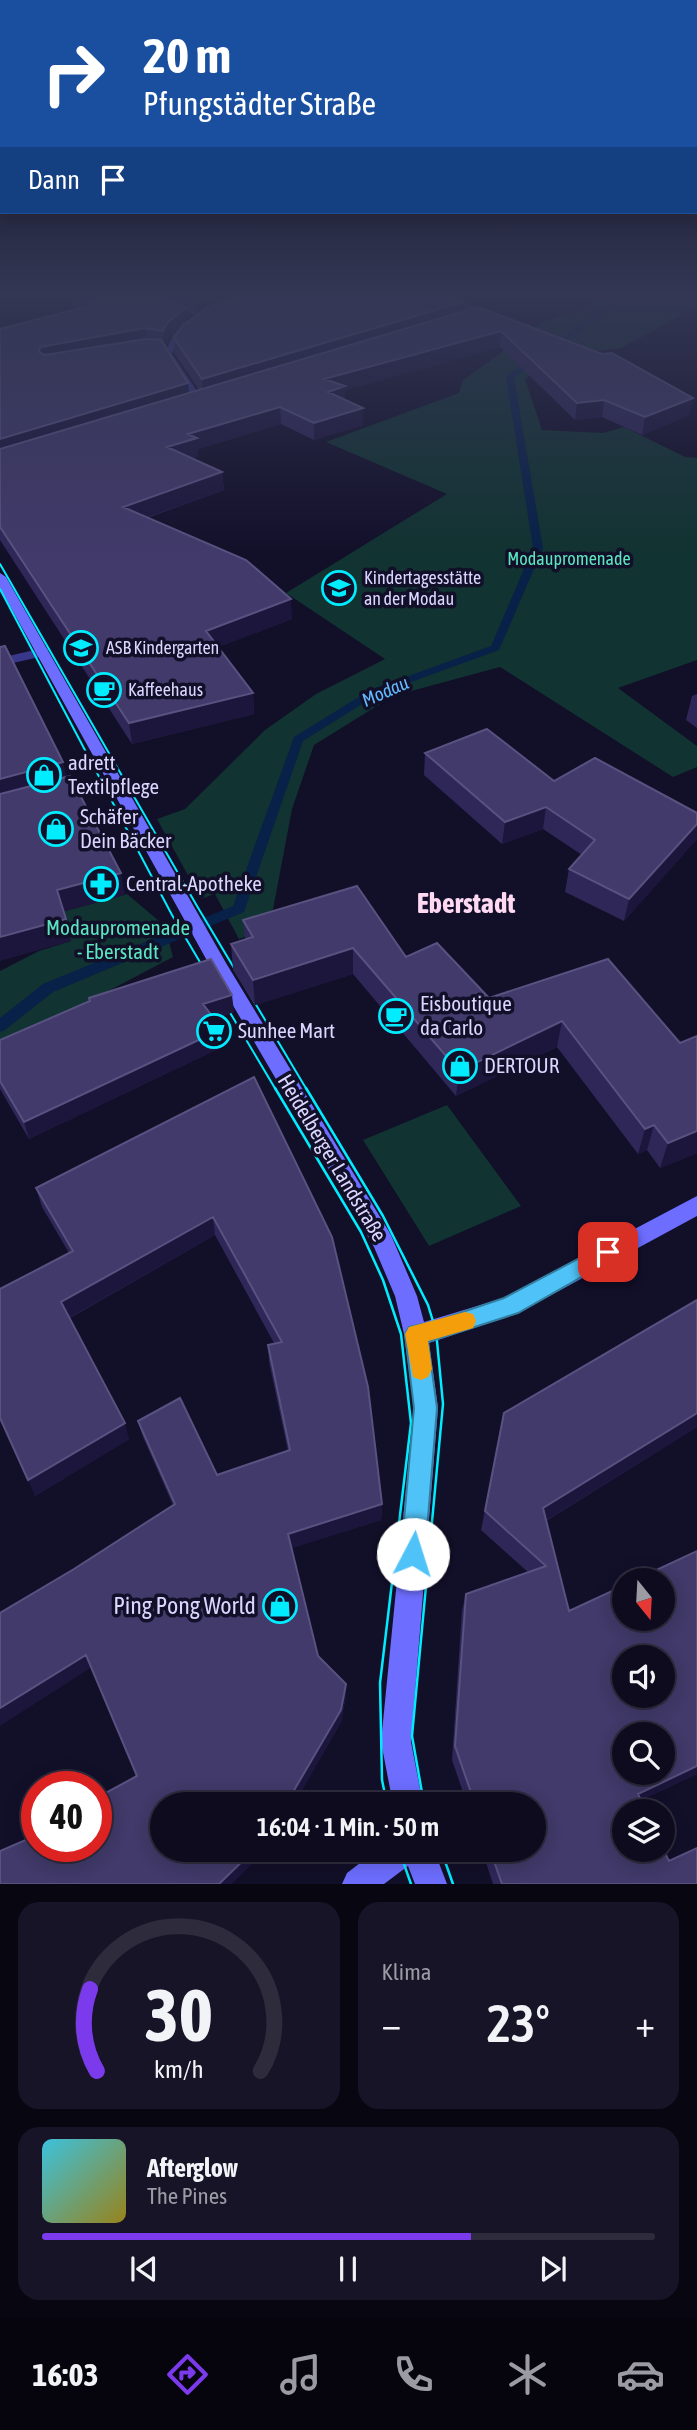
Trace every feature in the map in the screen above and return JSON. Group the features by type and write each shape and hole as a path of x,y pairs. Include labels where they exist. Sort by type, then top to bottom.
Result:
{"street":[{"path":"184,380 200,403"},
{"path":"187,407 213,399"},
{"name":"Heidelberger Landstraße","path":"0,577 212,954 383,1242 406,1296 416,1334 426,1408 396,1742 406,1792"},
{"path":"0,662 43,652"},
{"path":"38,800 114,779"},
{"path":"416,1334 436,1331 510,1306 697,1205"},
{"path":"358,1884 387,1862"},
{"path":"423,1862 431,1884"}],"green space":[{"name":"Modaupromenade","path":"463,380 525,380 542,430 603,433 624,427 685,457 697,458 697,660 618,688 697,746 697,767 673,777 500,667 393,696 314,745 292,809 271,920 259,932 239,939 215,894 201,899 157,819 185,809 265,730 316,694 385,659 286,593 447,494 326,442 459,393"},
{"name":"Modaupromenade - Eberstadt","path":"127,894 165,926 173,957 0,1048 0,971 39,951 71,941 62,912"},
{"path":"447,1105 521,1206 429,1246 363,1140"}],"building":[{"path":"0,380 186,380 188,383 0,439"},
{"path":"233,380 327,380 345,386 328,392 363,408 314,423 280,407 188,434 197,438 167,447 222,472 123,507 246,560 291,599 206,631 253,693 129,723 0,527 0,449"},
{"path":"553,380 660,380 693,398 645,417 604,400 577,403"},
{"path":"5,646 63,762 0,779 0,647"},
{"path":"487,729 554,781 595,758 697,813 697,824 629,899 569,869 595,840 546,807 505,822 425,753"},
{"path":"70,776 121,873 57,890 66,919 0,937 0,794"},
{"path":"357,886 406,957 437,943 489,998 608,959 680,1043 697,1036 697,1131 668,1143 654,1125 645,1129 562,1021 459,1071 353,948 253,980 231,944 253,937 243,920"},
{"path":"211,959 232,995 203,1004 222,1029 24,1122 0,1081 0,1040 90,1001 89,998"},
{"path":"254,1077 332,1237 368,1387 382,1504 288,1534 318,1656 346,1684 341,1710 293,1792 150,1792 150,1862 242,1862 219,1884 0,1884 0,1851 21,1842 21,1862 112,1862 112,1789 137,1776 86,1655 0,1708 0,1613 175,1504 138,1421 180,1398 217,1475 290,1450 268,1345 282,1342 213,1217 61,1302 125,1423 28,1480 0,1418 0,1289 73,1251 36,1188"},
{"path":"697,1300 697,1413 543,1508 569,1611 612,1591 612,1631 676,1631 676,1568 661,1568 697,1551 697,1766 675,1776 675,1722 612,1722 612,1785 657,1785 638,1794 640,1799 612,1799 612,1862 675,1862 675,1858 697,1848 697,1884 502,1884 494,1862 546,1862 546,1792 471,1792 455,1746 466,1594 546,1566 485,1511 504,1413"}],"waterway":[{"name":"Modau","path":"0,1026 48,988 239,909 298,739 374,692 495,648 538,548 510,380"}],"tram line":[{"path":"0,564 197,906 307,1090"},
{"path":"0,589 172,915 276,1090"},
{"path":"275,1088 361,1232 383,1280 401,1334 411,1423 380,1683 384,1792"},
{"path":"306,1088 383,1216 428,1305 436,1331 443,1404 412,1736 422,1792"},
{"path":"403,1862 411,1884"},
{"path":"445,1862 453,1884"}],"slow traffic":[{"path":"421,1369 416,1334 436,1331 465,1321"}],"place":[{"name":"Kindertagesstätte an der Modau","path":"339,588"},
{"name":"ASB Kindergarten","path":"81,648"},
{"name":"Kaffeehaus","path":"104,690"},
{"name":"adrett Textilpflege","path":"44,775"},
{"name":"Schäfer Dein Bäcker","path":"56,829"},
{"name":"Central-Apotheke","path":"101,884"},
{"name":"Eisboutique da Carlo","path":"396,1016"},
{"name":"Sunhee Mart","path":"214,1031"},
{"name":"DERTOUR","path":"460,1066"},
{"name":"Ping Pong World","path":"280,1606"}],"district":[{"name":"Eberstadt","path":"466,903"}],"route":[{"path":"413,1554 426,1408 416,1334 436,1331 510,1306 608,1252"}]}
